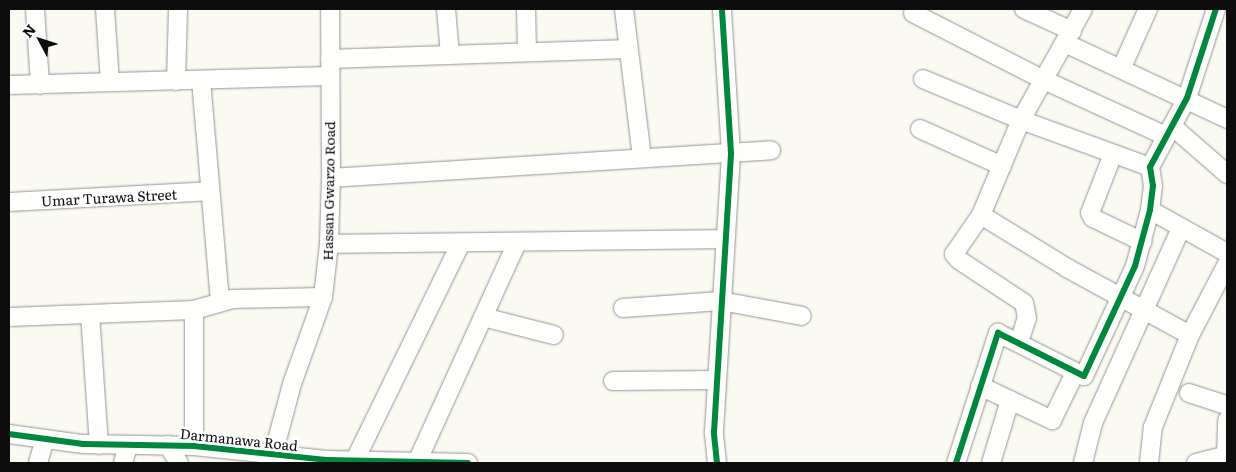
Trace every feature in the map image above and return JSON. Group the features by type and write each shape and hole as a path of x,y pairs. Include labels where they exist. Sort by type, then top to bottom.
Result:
{"street":[{"path":"35,9 40,84"},
{"path":"105,9 110,82"},
{"path":"176,80 178,9"},
{"name":"Hassan Gwarzo Road","path":"273,455 292,384 323,297 329,244 331,178 330,9"},
{"path":"446,9 450,54"},
{"path":"526,9 527,51"},
{"path":"624,9 642,158"},
{"path":"717,463 714,432 720,301 730,153 722,9"},
{"path":"1024,9 1122,67 1227,119"},
{"path":"1019,342 1027,318 1024,303 959,260 954,254 981,215 1022,120 1083,9"},
{"path":"1122,67 1148,9"},
{"path":"956,463 998,333 1084,376 1119,297 1136,266 1150,210 1153,186 1150,167 1187,98 1216,9"},
{"path":"913,13 1044,80 1169,131 1227,174"},
{"path":"9,86 201,80 450,54 628,49"},
{"path":"923,79 1022,120 1150,167"},
{"path":"201,80 208,191 220,302"},
{"path":"920,130 1002,166"},
{"path":"331,178 771,150"},
{"path":"1113,154 1090,214 1093,218 1143,242"},
{"name":"Umar Turawa Street","path":"9,202 208,191"},
{"path":"1150,210 1227,253"},
{"path":"981,215 1144,312 1190,335"},
{"path":"1083,463 1093,423 1181,228"},
{"path":"329,244 724,239"},
{"path":"354,462 461,243"},
{"path":"417,462 517,243"},
{"path":"1149,463 1153,427 1190,335 1227,264"},
{"path":"1136,266 1159,278"},
{"path":"9,317 194,310 220,302 323,297"},
{"path":"623,308 720,301 802,316"},
{"path":"194,310 194,446"},
{"path":"90,314 99,445"},
{"path":"483,317 554,335"},
{"path":"980,386 1052,420 1075,373"},
{"path":"612,381 717,380"},
{"path":"1189,393 1227,405"},
{"path":"991,463 1010,400"},
{"path":"1196,463 1227,455 1227,420"},
{"name":"Darmanawa Road","path":"9,434 99,445 194,446 354,462 468,463"},
{"path":"38,463 44,439"},
{"path":"168,445 179,463"},
{"path":"123,463 128,446"}],"cycle path":[{"path":"717,463 714,432 731,153 722,9"},
{"path":"956,463 998,333 1084,376 1135,266 1150,210 1153,186 1150,167 1187,98 1216,9"},
{"path":"9,434 83,444 194,446 328,460 468,463"}]}
